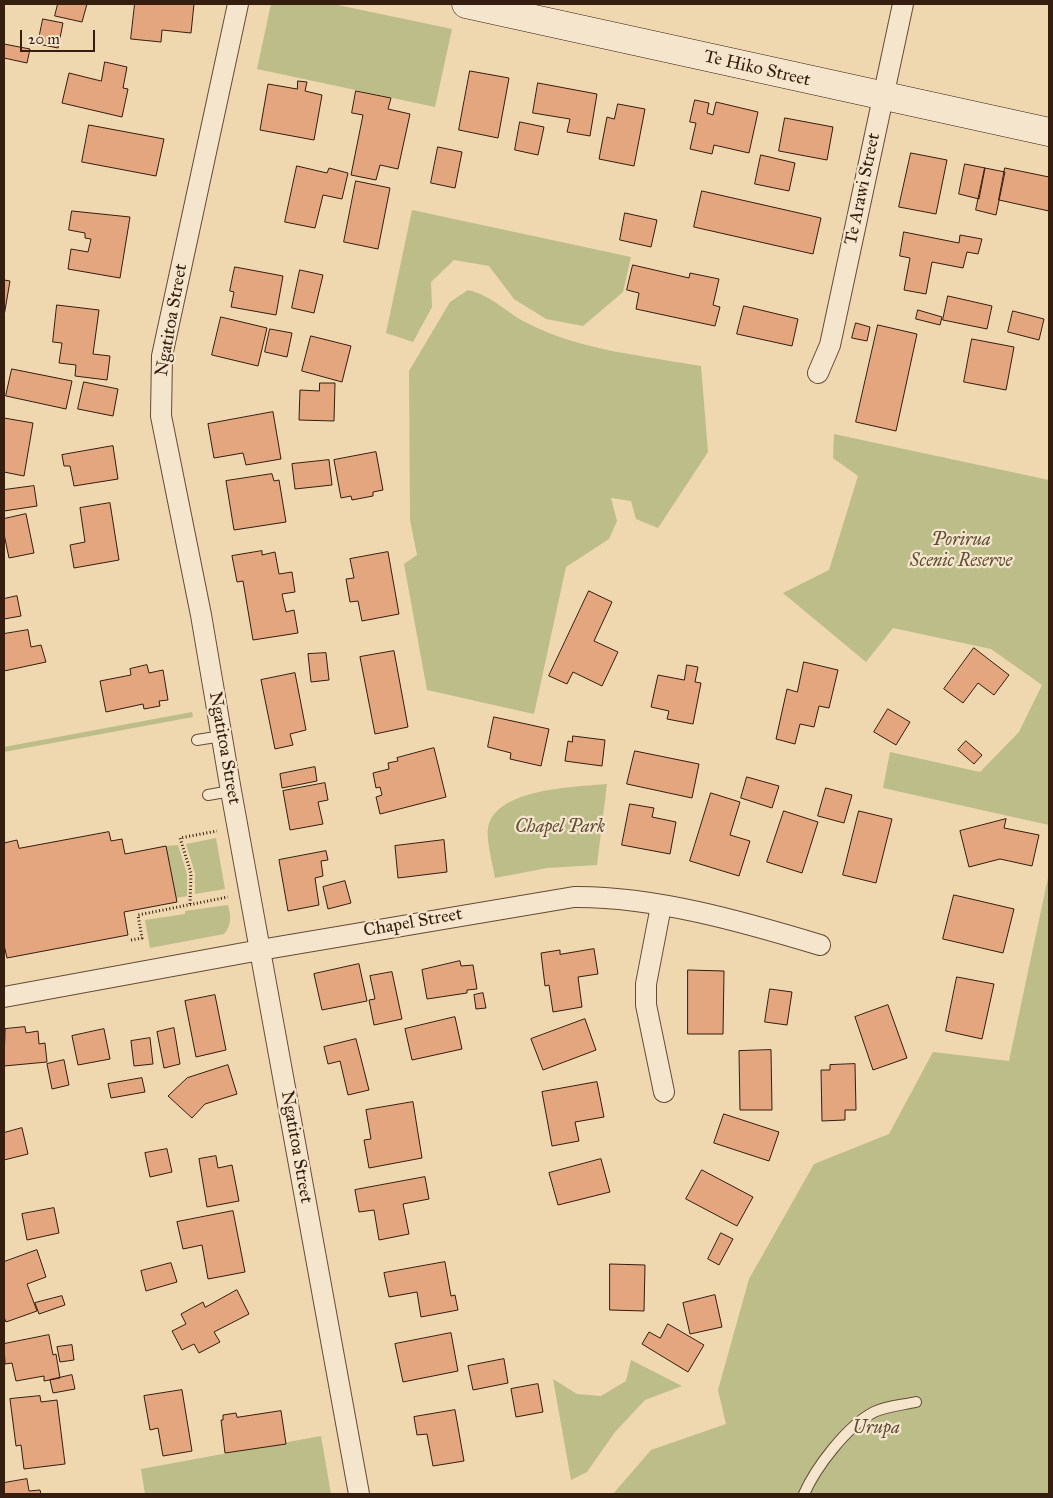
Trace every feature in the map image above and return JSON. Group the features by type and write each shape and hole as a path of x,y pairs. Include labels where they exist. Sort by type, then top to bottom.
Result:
{"street":[{"name":"Ngatitoa Street","path":"238,4 164,346 160,384 161,416 201,615 231,790 360,1494"},
{"name":"Te Hiko Street","path":"466,4 1049,132"},
{"name":"Te Arawi Street","path":"818,373 830,345 903,4"},
{"name":"Chapel Street","path":"4,997 556,898 617,898 774,931 820,945"},
{"path":"661,906 646,984 646,1005 664,1092"}],"lane":[{"path":"197,740 222,736"},
{"path":"208,795 231,790"},
{"path":"804,1494 809,1484 848,1430 875,1411 916,1402"}],"path":[{"path":"190,904 191,873 180,838 218,831"},
{"path":"131,940 142,938 138,915 230,897"}],"green space":[{"path":"271,4 333,4 452,29 435,107 257,69"},
{"path":"412,210 631,257 623,292 583,326 546,319 514,299 489,266 454,260 431,282 432,307 413,342 386,333"},
{"path":"468,290 485,296 527,323 568,340 612,351 701,366 708,452 658,528 636,519 631,501 611,498 617,521 609,539 566,567 534,714 427,690 404,564 417,555 410,520 409,371 450,302"},
{"name":"Porirua Scenic Reserve","path":"834,434 1049,480 1049,825 883,788 890,752 980,772 1019,732 1042,685 991,649 893,628 866,662 783,593 829,570 858,476 833,458"},
{"path":"192,712 193,717 4,752 4,747"},
{"name":"Chapel Park","path":"607,784 597,865 547,868 495,878 489,846 488,828 494,815 505,805 521,797 538,792"},
{"path":"216,838 225,889 195,894 195,873 186,844"},
{"path":"178,845 187,874 187,896 176,898 166,846"},
{"name":"Urupa","path":"1049,873 1049,1494 613,1494 651,1450 726,1424 718,1390 749,1279 814,1164 889,1134 933,1052 1009,1061"},
{"path":"228,905 230,920 224,934 150,948 145,920 185,914 185,911"},
{"path":"631,1360 682,1386 645,1400 615,1432 587,1472 571,1480 553,1379 577,1394 601,1396 626,1381"},
{"path":"321,1436 331,1494 145,1494 141,1469"}],"building":[{"path":"58,4 87,4 82,22 55,16"},
{"path":"135,4 194,4 191,33 162,30 161,42 131,39"},
{"path":"43,19 63,23 58,48 38,44"},
{"path":"4,44 30,49 27,63 4,58"},
{"path":"105,62 127,67 123,88 128,89 122,117 62,103 69,73 101,81"},
{"path":"470,71 509,78 498,138 459,130"},
{"path":"298,81 307,82 305,91 322,95 314,140 260,130 268,84 297,89"},
{"path":"538,83 597,94 590,136 567,132 570,119 533,113"},
{"path":"356,91 391,98 388,109 410,114 398,169 380,165 376,180 351,175 363,115 352,113"},
{"path":"695,100 709,103 707,113 713,115 716,102 758,112 749,153 714,145 712,154 690,149 696,123 690,122"},
{"path":"618,104 645,109 634,166 599,159 607,117 614,119"},
{"path":"785,118 833,127 827,160 779,151"},
{"path":"520,122 544,127 538,155 515,150"},
{"path":"89,125 164,139 156,176 82,162"},
{"path":"438,147 462,152 455,188 431,183"},
{"path":"911,153 947,160 936,214 899,207"},
{"path":"761,155 795,163 789,191 755,184"},
{"path":"965,164 985,168 979,199 959,194"},
{"path":"297,166 327,173 329,168 348,173 342,199 323,195 315,228 285,222"},
{"path":"985,168 1005,172 996,215 976,210"},
{"path":"1005,168 1049,177 1049,211 999,200"},
{"path":"356,181 390,188 378,249 344,242"},
{"path":"702,191 821,218 813,254 694,227"},
{"path":"72,211 130,217 120,278 68,269 71,249 88,252 91,239 85,238 85,233 69,230"},
{"path":"625,213 657,220 651,247 620,240"},
{"path":"904,232 959,243 960,235 982,239 978,254 967,252 963,268 932,262 926,294 904,290 910,258 900,256"},
{"path":"633,265 689,278 690,273 719,279 713,305 720,307 715,326 636,309 639,293 627,290"},
{"path":"235,267 283,276 276,315 231,307 234,292 230,291"},
{"path":"300,270 323,275 314,313 292,308"},
{"path":"4,280 10,281 4,316"},
{"path":"948,296 992,306 987,329 943,320"},
{"path":"57,305 99,310 93,354 110,356 107,380 75,376 76,365 59,363 62,343 53,342"},
{"path":"744,306 798,319 792,346 737,334"},
{"path":"918,310 942,317 940,325 916,319"},
{"path":"1013,311 1044,319 1039,340 1008,332"},
{"path":"221,317 267,328 258,366 212,355"},
{"path":"856,323 870,327 867,341 852,338"},
{"path":"878,325 917,334 896,431 856,422"},
{"path":"270,329 292,333 287,357 265,352"},
{"path":"311,336 351,346 342,382 302,371"},
{"path":"972,339 1014,347 1006,390 964,382"},
{"path":"12,369 72,381 66,409 6,396"},
{"path":"84,382 118,389 113,416 78,409"},
{"path":"320,383 335,383 334,421 299,420 300,390 319,391"},
{"path":"273,412 281,459 246,465 243,453 214,458 208,424"},
{"path":"4,418 33,423 24,476 4,472"},
{"path":"113,446 118,479 74,486 70,466 64,466 62,455"},
{"path":"376,452 383,490 373,492 373,496 352,500 351,496 341,498 334,460"},
{"path":"329,460 332,485 295,489 292,464"},
{"path":"272,474 274,481 279,480 286,522 234,530 226,481"},
{"path":"34,486 37,506 4,511 4,490"},
{"path":"110,503 119,560 74,568 70,545 85,542 80,508"},
{"path":"26,514 34,553 9,558 4,534 4,519"},
{"path":"262,551 262,555 275,552 279,574 292,572 295,592 282,594 286,612 294,610 298,633 253,640 243,581 237,582 232,556"},
{"path":"388,552 399,614 362,621 358,601 350,602 346,579 354,578 350,559"},
{"path":"589,591 612,602 594,641 618,652 602,686 573,672 567,684 549,676"},
{"path":"17,596 21,616 4,619 4,599"},
{"path":"28,630 31,647 41,645 46,662 4,671 4,634"},
{"path":"974,648 1009,675 994,695 978,683 963,703 944,689"},
{"path":"394,651 408,727 375,734 360,657"},
{"path":"326,653 329,680 311,682 308,654"},
{"path":"804,662 838,670 829,708 819,706 814,727 800,724 795,744 776,739 787,689 797,692"},
{"path":"147,665 149,673 163,670 168,700 159,701 160,706 144,709 143,704 106,712 100,681 131,675 130,669"},
{"path":"687,665 698,667 695,682 701,683 693,724 667,719 669,711 651,707 658,675 684,680"},
{"path":"295,673 306,730 290,734 293,745 275,749 261,680"},
{"path":"888,709 910,722 896,745 874,732"},
{"path":"494,717 549,729 541,766 510,759 511,753 488,747"},
{"path":"573,736 605,740 602,766 565,761 568,741 572,742"},
{"path":"966,741 982,755 974,764 958,750"},
{"path":"434,748 446,797 380,814 376,797 382,795 380,787 376,788 373,773 389,769 388,763 398,761 397,758"},
{"path":"635,751 699,764 692,798 627,784"},
{"path":"315,767 317,781 282,788 280,774"},
{"path":"747,777 779,786 772,808 741,798"},
{"path":"325,783 328,800 318,802 323,824 290,830 283,791"},
{"path":"826,788 852,795 844,823 818,816"},
{"path":"711,793 740,802 730,835 750,841 739,876 690,861"},
{"path":"630,804 654,808 652,817 676,822 670,854 622,845"},
{"path":"784,811 818,822 802,873 767,862"},
{"path":"859,811 892,819 876,883 843,875"},
{"path":"1006,819 1004,828 1039,835 1032,866 1000,859 969,867 960,831"},
{"path":"109,832 111,841 122,839 125,854 166,846 177,902 124,912 128,935 7,958 4,945 4,843 17,840 19,848"},
{"path":"444,840 447,872 398,878 395,846"},
{"path":"326,851 328,860 321,861 323,876 315,878 319,905 288,911 279,860"},
{"path":"345,881 351,903 328,909 323,887"},
{"path":"954,895 1014,909 1003,953 943,939"},
{"path":"594,949 598,974 578,977 582,1007 553,1012 549,985 545,986 541,953 560,950 560,954"},
{"path":"460,961 461,966 473,965 477,989 467,990 467,993 427,999 422,970"},
{"path":"359,964 367,1001 322,1010 314,974"},
{"path":"688,970 724,971 723,1034 688,1034"},
{"path":"392,972 402,1019 374,1025 369,1000 375,999 370,976"},
{"path":"957,977 994,984 982,1039 946,1031"},
{"path":"770,989 792,992 787,1025 765,1022"},
{"path":"483,993 486,1008 476,1009 474,995"},
{"path":"215,995 226,1050 196,1057 185,1001"},
{"path":"888,1005 907,1058 873,1070 855,1017"},
{"path":"455,1017 462,1049 412,1060 405,1029"},
{"path":"585,1019 596,1050 543,1070 531,1039"},
{"path":"25,1027 26,1033 38,1031 39,1044 45,1043 47,1062 4,1066 5,1029"},
{"path":"174,1028 180,1064 164,1068 157,1032"},
{"path":"104,1029 110,1059 78,1065 72,1036"},
{"path":"150,1038 153,1064 134,1066 131,1041"},
{"path":"356,1039 369,1090 348,1095 340,1061 328,1064 324,1047"},
{"path":"771,1050 772,1110 740,1110 739,1051"},
{"path":"64,1060 69,1085 52,1089 47,1064"},
{"path":"855,1064 856,1110 845,1110 845,1120 822,1121 821,1070 830,1070 830,1065"},
{"path":"228,1065 237,1094 205,1104 192,1118 168,1096 187,1078"},
{"path":"142,1078 145,1092 111,1098 108,1084"},
{"path":"597,1082 604,1117 575,1122 579,1141 552,1146 542,1092"},
{"path":"413,1102 422,1158 369,1168 364,1140 371,1139 366,1110"},
{"path":"724,1114 779,1132 769,1161 714,1143"},
{"path":"22,1128 28,1154 4,1160 4,1133"},
{"path":"167,1149 172,1172 150,1177 145,1153"},
{"path":"216,1156 218,1168 232,1165 239,1201 207,1207 199,1159"},
{"path":"601,1159 610,1192 558,1205 549,1173"},
{"path":"702,1170 753,1197 737,1226 686,1199"},
{"path":"425,1177 429,1199 403,1204 409,1234 379,1240 374,1210 359,1212 355,1190"},
{"path":"54,1208 59,1233 27,1240 22,1214"},
{"path":"233,1211 245,1272 208,1279 202,1245 183,1249 177,1222"},
{"path":"721,1233 733,1239 719,1265 708,1259"},
{"path":"37,1250 46,1277 27,1284 37,1311 6,1322 4,1317 4,1262"},
{"path":"445,1262 451,1296 455,1295 458,1310 421,1317 417,1292 389,1297 384,1273"},
{"path":"171,1263 177,1282 146,1291 141,1271"},
{"path":"610,1264 645,1265 644,1311 610,1310"},
{"path":"237,1290 249,1314 214,1332 220,1342 199,1353 194,1344 182,1350 172,1331 186,1324 181,1314 203,1302 205,1307"},
{"path":"715,1295 722,1327 690,1334 683,1303"},
{"path":"62,1296 65,1305 39,1314 35,1303"},
{"path":"668,1324 704,1345 688,1372 642,1344 649,1332 660,1338"},
{"path":"451,1333 458,1371 403,1382 395,1344"},
{"path":"49,1335 53,1355 56,1354 60,1378 44,1381 44,1376 16,1381 12,1363 5,1364 4,1344"},
{"path":"72,1345 74,1360 60,1362 57,1347"},
{"path":"504,1359 508,1383 473,1390 468,1366"},
{"path":"72,1375 75,1389 53,1393 50,1380"},
{"path":"538,1384 543,1412 516,1417 511,1389"},
{"path":"182,1390 192,1451 163,1456 158,1428 150,1430 144,1396"},
{"path":"40,1396 41,1402 57,1400 65,1464 24,1469 21,1445 16,1446 10,1399"},
{"path":"455,1410 464,1461 433,1466 427,1434 417,1435 414,1417"},
{"path":"281,1411 286,1444 225,1453 221,1420 223,1420 223,1415 236,1413 237,1417"},
{"path":"27,1479 29,1491 40,1490 41,1494 4,1494 4,1483"}]}
